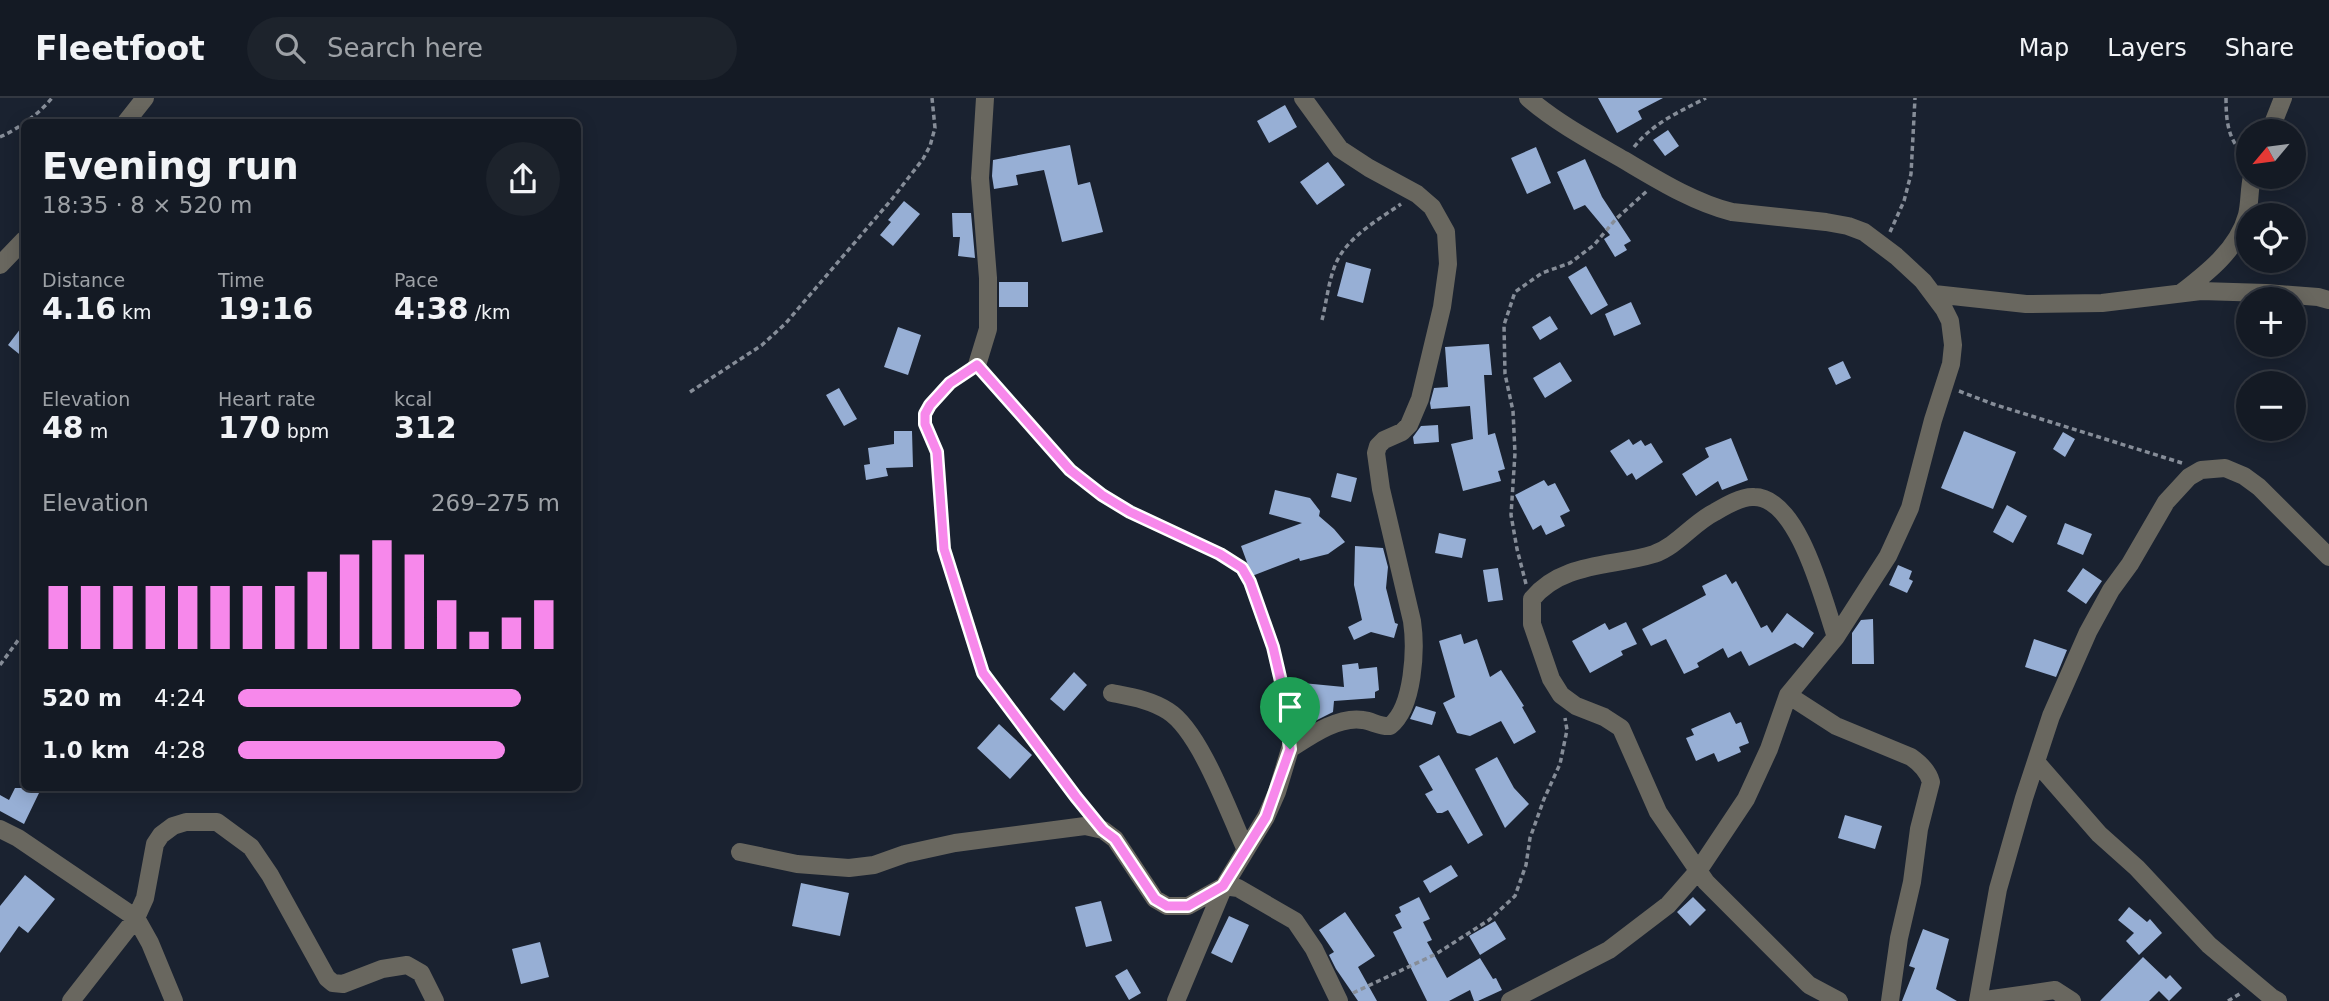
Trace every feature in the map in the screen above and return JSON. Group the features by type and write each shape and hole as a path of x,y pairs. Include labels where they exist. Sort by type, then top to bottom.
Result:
{"street":[{"path":"128,119 145,98"},
{"path":"977,365 988,328 988,278 980,178 985,98"},
{"path":"1176,1001 1223,886 1266,817 1290,749 1343,722 1362,720 1390,726 1398,716 1412,679 1415,639 1381,489 1376,453 1384,440 1402,432 1409,425 1420,399 1442,307 1448,264 1446,232 1432,207 1417,194 1369,169 1340,149 1303,98"},
{"path":"1510,1001 1609,950 1668,905 1698,871 1746,799 1769,749 1788,695 1836,638 1888,556 1910,508 1951,364 1953,345 1950,321 1934,294 1884,246 1864,232 1848,226 1719,209 1659,181 1581,136 1528,98"},
{"path":"2275,119 2283,98"},
{"path":"2179,295 2211,270 2243,229 2251,189"},
{"path":"0,265 21,243"},
{"path":"1934,294 2026,304 2102,303 2201,291 2318,297 2329,300"},
{"path":"2072,1001 2054,990 1978,1001 1998,889 2050,716 2110,590 2130,564 2166,502 2189,477 2201,470 2225,468 2244,476 2259,487 2329,557"},
{"path":"1836,638 1811,564 1794,527 1773,503 1757,496 1713,512 1657,553 1583,568 1549,581 1532,599 1532,624 1551,679 1561,695 1576,706 1604,716 1620,728 1658,812 1698,871 1801,977 1839,1001"},
{"path":"1112,693 1148,700 1171,713 1190,734 1245,848"},
{"path":"1788,695 1836,726 1911,757 1920,763 1931,782 1919,828 1890,1001"},
{"path":"2037,763 2099,834 2137,868 2209,945 2278,1001"},
{"path":"71,1001 136,918 145,898 155,844 161,835 173,826 186,822 217,822 251,847 270,875 327,978 333,983 343,984 382,969 407,965 421,973 435,1001"},
{"path":"740,852 797,864 849,868 874,865 905,854 955,843 1085,826 1103,830 1115,839 1155,899 1167,906 1188,906 1223,886 1238,888 1295,921 1319,958 1338,1000"},
{"path":"0,830 18,838 136,918 150,943 174,1001"}],"path":[{"path":"27,119 52,98"},
{"path":"690,392 762,345 777,331 892,199 930,146 935,128 932,98"},
{"path":"1626,161 1646,132 1706,98"},
{"path":"1884,246 1904,201 1911,174 1916,98"},
{"path":"2225,98 2226,122 2236,145"},
{"path":"0,137 21,124"},
{"path":"1532,599 1519,559 1511,515 1515,453 1513,411 1505,374 1504,325 1515,292 1542,273 1570,263 1594,245 1616,219 1659,181"},
{"path":"1322,320 1333,273 1339,258 1350,243 1417,194"},
{"path":"1103,830 983,673 944,549 937,452 925,424 925,414 950,383 977,365 1070,470 1102,495 1130,512 1220,554 1242,568 1250,582 1273,647 1283,690 1290,749"},
{"path":"1944,386 2201,470"},
{"path":"0,665 19,639"},
{"path":"1338,1000 1436,954 1489,920 1515,896 1526,865 1530,838 1560,764 1567,730 1561,695"}],"building":[{"path":"1598,98 1663,98 1638,111 1642,119 1617,133"},
{"path":"1285,105 1297,127 1269,143 1257,121"},
{"path":"1668,130 1679,146 1665,156 1653,140"},
{"path":"1070,145 1078,185 1090,182 1103,232 1062,242 1044,170 1016,175 1018,185 994,189 993,160"},
{"path":"1536,147 1551,183 1527,194 1511,158"},
{"path":"1585,159 1602,197 1631,241 1624,245 1627,250 1615,257 1604,239 1610,235 1585,205 1574,210 1557,172"},
{"path":"1328,162 1345,185 1317,205 1300,182"},
{"path":"904,201 920,214 893,246 880,235 891,222 888,220"},
{"path":"952,213 971,213 975,258 958,256 960,237 953,237"},
{"path":"1346,262 1371,269 1363,303 1337,296"},
{"path":"1586,266 1608,305 1591,315 1568,277"},
{"path":"999,282 1028,282 1028,307 999,307"},
{"path":"1631,302 1641,324 1614,336 1605,314"},
{"path":"1550,316 1558,329 1540,340 1532,327"},
{"path":"898,327 921,335 908,375 884,367"},
{"path":"21,328 21,356 8,345"},
{"path":"1489,344 1492,375 1484,375 1488,435 1495,433 1505,469 1498,471 1501,481 1463,491 1451,444 1473,439 1470,406 1431,409 1430,403 1434,388 1448,387 1445,347"},
{"path":"1843,361 1851,378 1836,385 1828,368"},
{"path":"1560,362 1572,381 1545,398 1533,378"},
{"path":"839,388 857,419 844,426 826,395"},
{"path":"1438,425 1439,442 1414,444 1413,437 1421,426"},
{"path":"894,431 912,431 913,467 886,468 888,476 866,480 864,465 870,464 868,448 894,444"},
{"path":"1964,431 2016,452 1993,509 1941,488"},
{"path":"2063,432 2075,439 2065,457 2053,449"},
{"path":"1731,438 1748,480 1722,490 1718,481 1696,496 1682,474 1709,457 1705,448"},
{"path":"1629,439 1633,445 1641,440 1645,446 1651,443 1663,462 1636,480 1632,473 1627,476 1610,451"},
{"path":"1337,473 1357,478 1351,502 1331,497"},
{"path":"1544,480 1548,486 1555,483 1570,511 1560,516 1565,526 1546,535 1541,525 1533,530 1515,495"},
{"path":"1275,490 1310,498 1320,511 1319,516 1345,542 1328,554 1300,561 1299,558 1252,576 1241,546 1302,523 1269,514"},
{"path":"2007,505 2027,516 2013,543 1993,532"},
{"path":"2065,523 2092,534 2083,555 2057,544"},
{"path":"1439,533 1466,539 1462,558 1435,553"},
{"path":"1355,546 1383,548 1388,567 1386,588 1395,623 1398,624 1394,638 1371,632 1354,640 1348,627 1362,620 1354,585"},
{"path":"1898,565 1912,571 1909,579 1913,581 1907,593 1889,585"},
{"path":"1498,568 1503,600 1488,602 1483,570"},
{"path":"2083,568 2102,581 2086,604 2067,591"},
{"path":"1726,574 1732,584 1736,581 1761,628 1767,625 1772,633 1787,613 1814,633 1803,648 1795,643 1749,666 1741,651 1728,658 1723,648 1697,663 1699,667 1684,674 1666,639 1651,646 1642,629 1706,595 1702,586"},
{"path":"1873,619 1874,664 1852,664 1852,633 1861,620"},
{"path":"1626,622 1637,644 1621,651 1623,655 1590,673 1572,641 1605,623 1609,630"},
{"path":"1461,634 1464,644 1477,639 1490,677 1501,670 1524,706 1522,707 1536,732 1514,744 1501,721 1470,736 1457,733 1443,703 1455,697 1439,641"},
{"path":"2034,639 2067,650 2056,677 2025,667"},
{"path":"1358,663 1359,669 1377,667 1379,690 1375,692 1375,698 1334,701 1333,712 1317,720 1289,717 1292,682 1344,687 1342,665"},
{"path":"1074,672 1087,685 1064,711 1050,699"},
{"path":"1416,706 1436,712 1432,725 1410,719"},
{"path":"1730,712 1736,724 1741,722 1749,743 1739,747 1741,752 1718,762 1714,753 1696,761 1686,738 1694,735 1691,729"},
{"path":"999,724 1032,755 1010,779 977,748"},
{"path":"1439,755 1483,835 1468,844 1448,810 1437,813 1425,794 1433,790 1419,766"},
{"path":"1497,757 1514,788 1529,804 1505,828 1475,769"},
{"path":"15,788 39,793 24,824 0,811 0,795 9,800"},
{"path":"1845,815 1882,826 1875,849 1838,838"},
{"path":"1451,865 1458,876 1430,893 1423,881"},
{"path":"25,875 55,899 28,933 19,926 0,953 0,906"},
{"path":"801,883 849,893 840,936 792,926"},
{"path":"1419,897 1430,919 1423,922 1432,940 1427,942 1447,978 1480,958 1502,990 1478,1001 1474,1001 1470,990 1449,1001 1427,1001 1393,932 1402,928 1395,915 1401,912 1399,907"},
{"path":"1693,897 1706,910 1690,926 1677,912"},
{"path":"1101,901 1112,941 1086,947 1075,907"},
{"path":"2129,907 2147,922 2150,919 2162,933 2139,955 2126,941 2134,933 2118,920"},
{"path":"1345,912 1375,956 1358,967 1377,1001 1358,1001 1336,969 1329,955 1334,952 1319,930"},
{"path":"1229,916 1249,925 1232,963 1211,953"},
{"path":"1495,921 1506,939 1480,955 1469,936"},
{"path":"1923,929 1949,939 1936,989 1957,1001 1902,1001 1915,968 1909,966"},
{"path":"540,942 549,977 521,984 512,949"},
{"path":"2143,957 2166,979 2170,975 2182,988 2169,1001 2159,991 2149,1001 2100,1001"},
{"path":"1127,969 1141,993 1129,1000 1115,976"}],"route":[{"path":"977,365 1070,470 1102,495 1130,512 1220,554 1242,568 1250,582 1273,647 1283,690 1290,749 1266,817 1223,886 1188,906 1176,908 1155,899 1115,839 1103,830 1076,797 983,673 944,549 937,452 925,424 925,414 930,405 950,383 977,365"}]}
